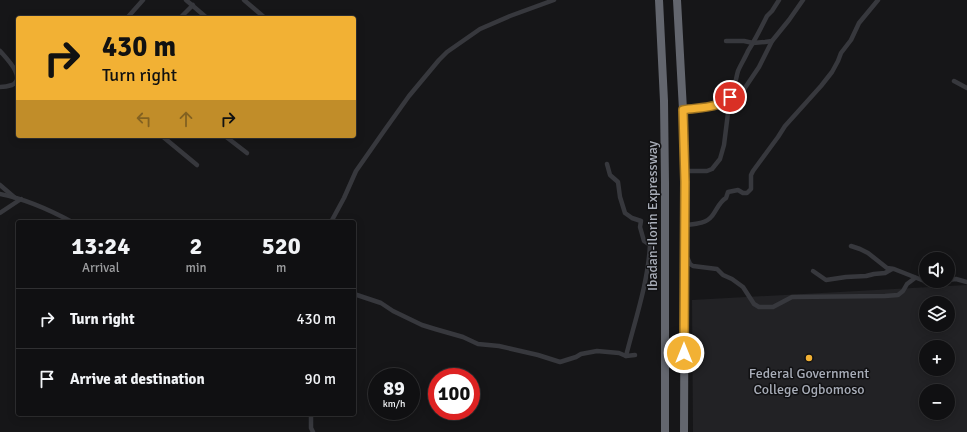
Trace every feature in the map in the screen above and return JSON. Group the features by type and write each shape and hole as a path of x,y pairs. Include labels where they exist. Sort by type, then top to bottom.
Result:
{"highway":[{"name":"Ibadan-Ilorin Expressway","path":"659,0 664,101 665,432"},
{"path":"677,0 683,110 684,171 684,432"}],"street":[{"path":"129,16 143,0"},
{"path":"186,0 205,16"},
{"path":"244,0 263,16"},
{"path":"331,220 344,198 356,171 409,96 446,52 480,29 554,0"},
{"path":"683,110 716,105 724,102 730,97 735,85 738,71 752,43 767,16 779,0"},
{"path":"684,171 707,171 712,168 720,158 724,145 728,113 760,67 772,40 803,0"},
{"path":"684,225 702,223 711,217 722,200 726,198 728,192 738,190 743,193 747,193 751,189 751,175 753,170 785,126 832,72 841,53 851,40 859,23 878,0"},
{"path":"182,16 193,5"},
{"path":"726,41 744,41 752,43 772,40"},
{"path":"0,51 15,69 16,72"},
{"path":"0,87 12,85 15,83 16,80"},
{"path":"954,82 967,88"},
{"path":"164,138 197,165"},
{"path":"228,138 247,153"},
{"path":"607,164 610,175 618,182 620,197 625,213 632,218 641,221 640,227 644,241 650,245 650,260 644,288 626,356"},
{"path":"0,185 14,197"},
{"path":"0,194 28,202 68,220"},
{"path":"0,213 20,199"},
{"path":"851,246 868,253 887,268 894,269 919,279"},
{"path":"684,258 688,259 690,264 693,266 717,269 723,275 732,279 743,287 754,304 759,307 773,307 792,297 898,295 904,291 907,284 915,278"},
{"path":"813,271 826,280 885,273 894,269"},
{"path":"955,279 967,282"},
{"path":"356,295 381,303 393,311 422,324 463,337 478,344 499,346 560,362 581,354 597,351 619,353 626,356 635,355"},
{"path":"311,416 311,428 313,432"}],"shaded area":[{"name":"Federal Government College Ogbomoso","path":"967,285 967,432 693,432 692,300 919,288 955,288 955,286"}],"place":[{"name":"Federal Government College Ogbomoso","path":"809,358"}],"route":[{"path":"684,353 685,182 683,110 716,105 724,102 730,97"}]}
